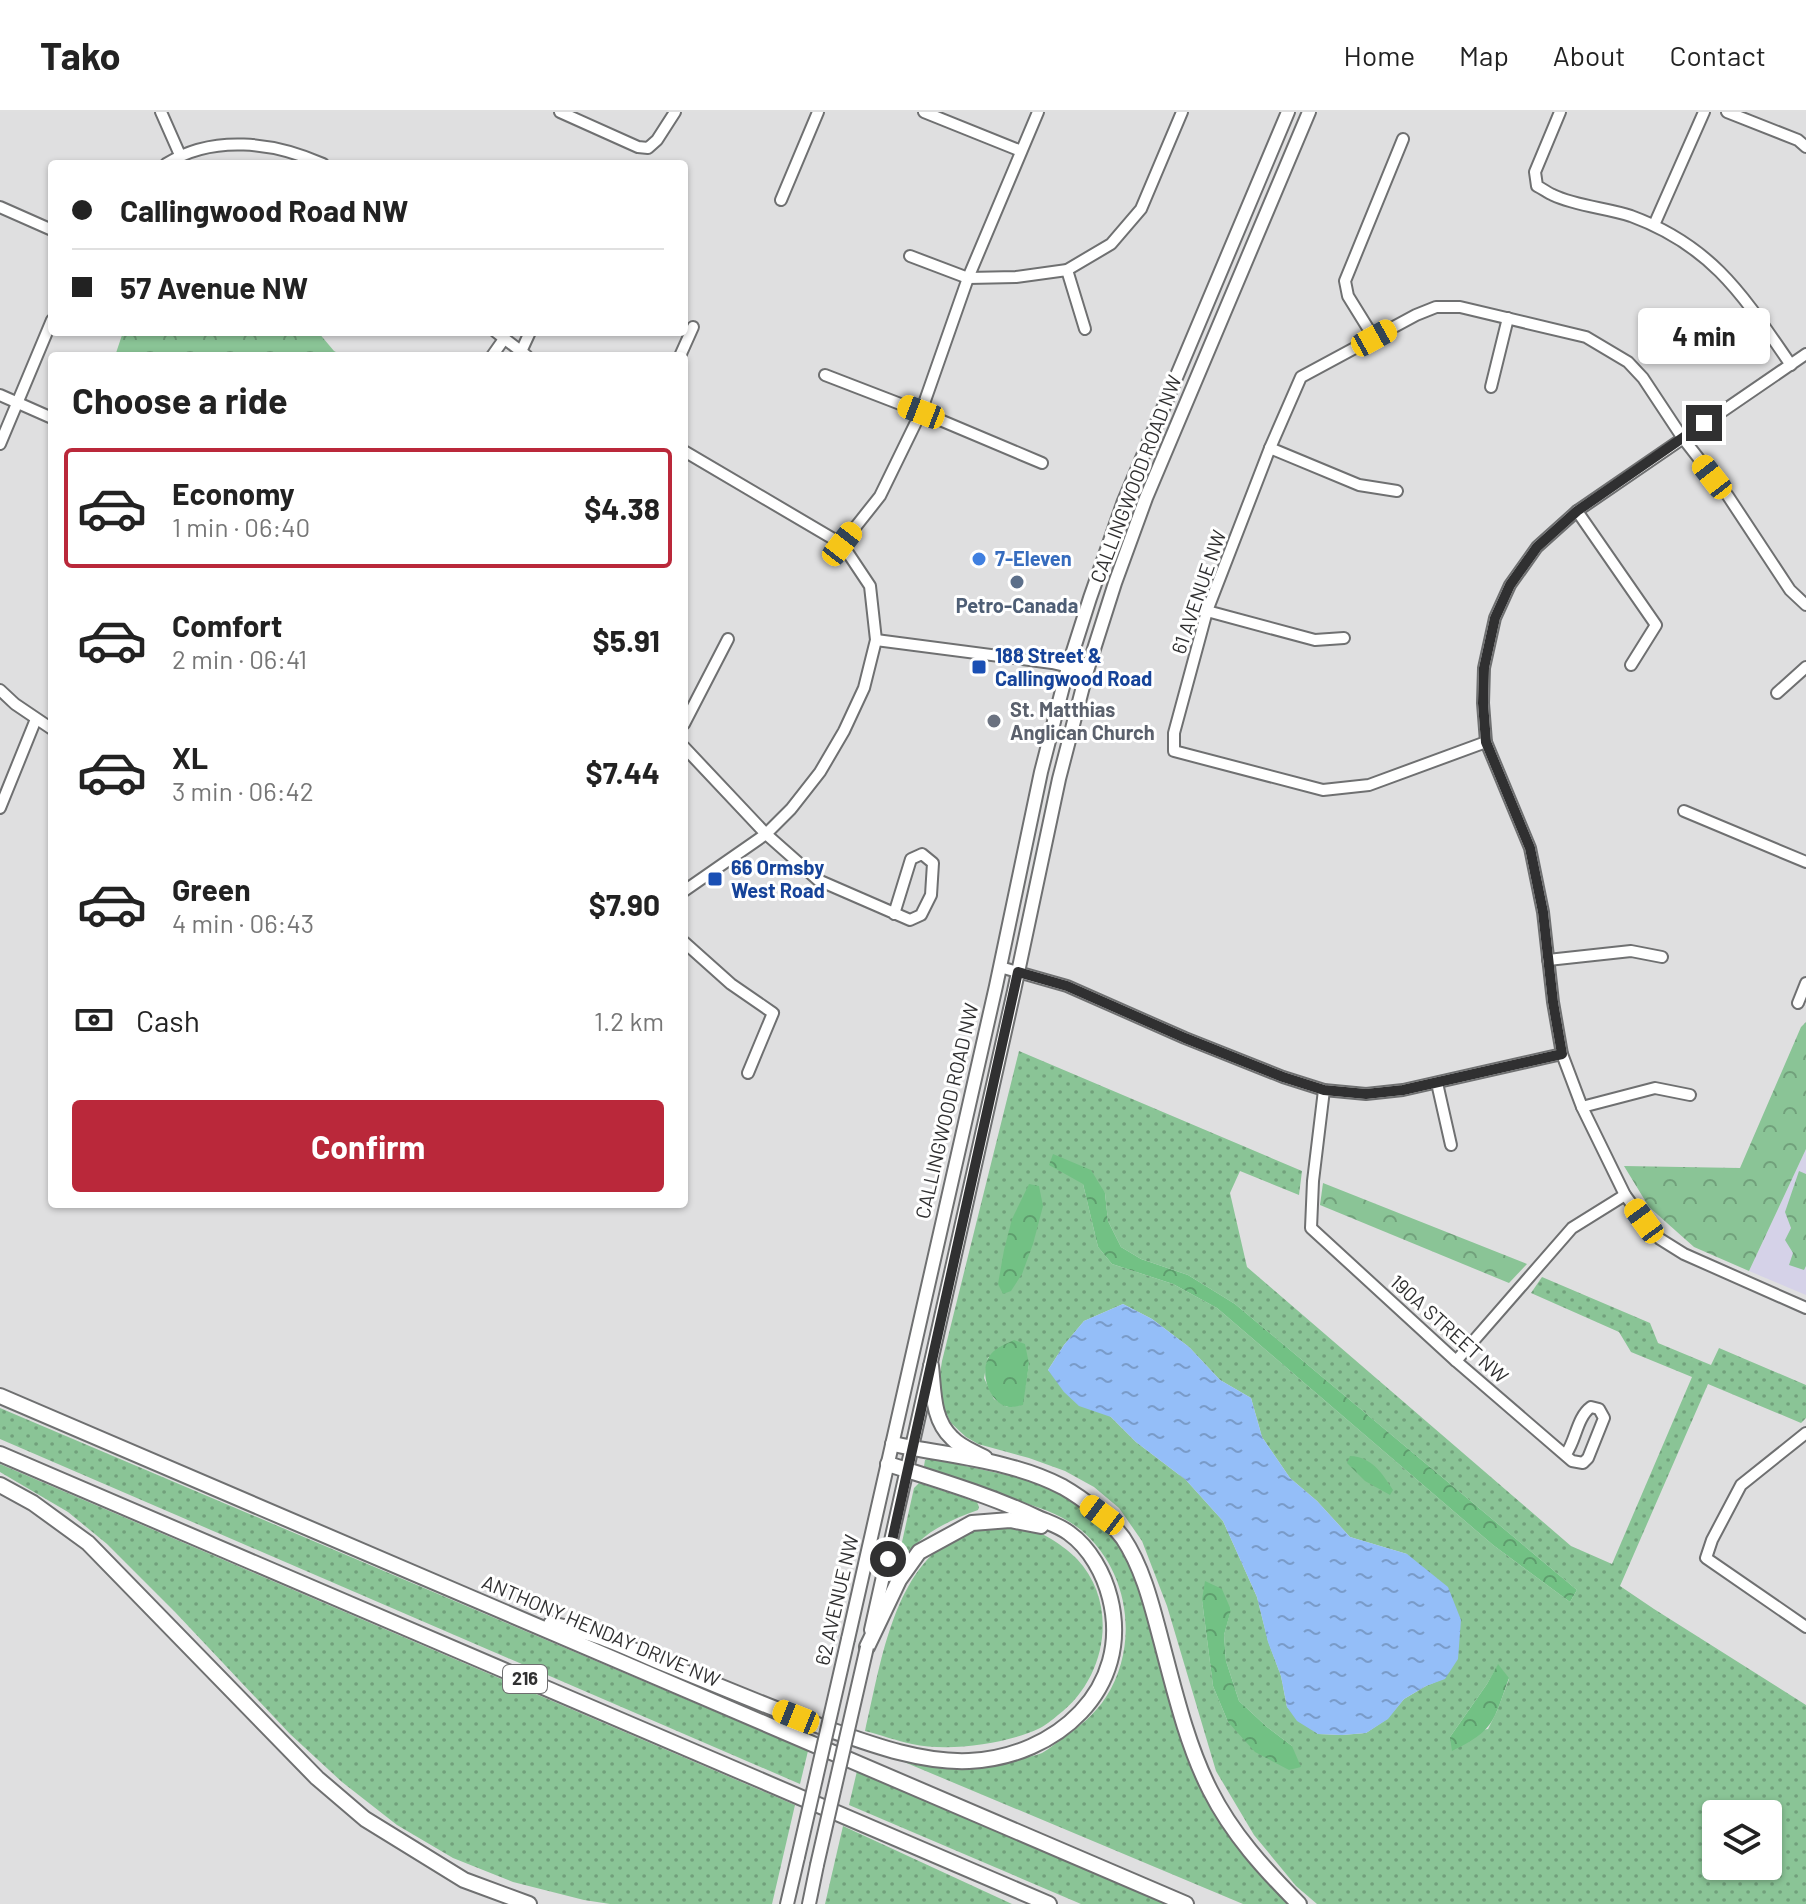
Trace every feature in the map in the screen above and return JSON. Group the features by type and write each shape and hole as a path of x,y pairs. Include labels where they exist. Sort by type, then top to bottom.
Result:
{"highway":[{"path":"931,1366 939,1421 953,1440 992,1462"},
{"name":"ANTHONY HENDAY DRIVE NW","path":"0,1396 1186,1904"},
{"path":"893,1444 992,1462 1036,1475 1064,1488 1102,1515 1123,1538 1145,1583 1194,1753 1210,1790 1259,1863 1299,1904"},
{"name":"216","path":"0,1454 1049,1904"},
{"path":"506,1612 596,1636 868,1743 932,1759 968,1761 1000,1758 1031,1747 1057,1732 1084,1710 1101,1686 1115,1647 1115,1616 1106,1582 1089,1553 1069,1533 1015,1508 888,1464"},
{"path":"0,1485 33,1503 88,1543 317,1778 365,1819 464,1880 529,1904"},
{"path":"867,1647 899,1580 919,1552 949,1534 972,1523 1010,1520 1069,1533"}],"main road":[{"name":"CALLINGWOOD ROAD NW","path":"893,1444 1041,772 1068,667 1124,501 1288,112"},
{"name":"CALLINGWOOD ROAD NW","path":"809,1904 913,1448 1059,779 1087,671 1146,498 1309,112"},
{"name":"62 AVENUE NW","path":"787,1904 893,1444"}],"street":[{"path":"161,112 180,155"},
{"path":"560,112 638,147 648,148 657,140 675,112"},
{"path":"781,200 818,112"},
{"path":"924,112 1021,151"},
{"path":"842,544 880,496 921,412 968,278 1038,112"},
{"path":"910,256 968,278 1016,277 1067,270 1111,244 1141,209 1182,112"},
{"path":"1560,112 1535,172 1537,186 1554,196 1654,225 1683,242 1715,265 1750,305 1791,365"},
{"path":"1654,225 1704,112"},
{"path":"1727,112 1798,140 1806,147"},
{"path":"1374,338 1348,296 1345,281 1403,139"},
{"path":"172,160 180,155 214,147 246,144 275,147 314,160"},
{"path":"0,207 48,228"},
{"path":"1067,270 1085,329"},
{"name":"61 AVENUE NW","path":"1486,742 1369,785 1323,790 1174,751 1174,733 1207,611 1301,377 1416,315 1436,307 1460,307 1586,337 1628,362 1643,378 1682,437 1728,496 1790,590 1806,605"},
{"path":"1491,387 1508,318"},
{"path":"682,352 693,327"},
{"path":"0,444 48,329"},
{"path":"500,336 519,352"},
{"path":"1806,354 1577,511 1537,547 1510,585 1495,618 1484,668 1483,703 1486,742 1530,848 1543,912 1562,1054 1582,1107 1625,1195 1660,1239 1684,1254 1806,1308"},
{"path":"825,375 1042,463"},
{"path":"0,395 48,416"},
{"path":"1270,448 1359,485 1397,491"},
{"path":"688,453 842,544 870,586 876,640 864,688 820,772 791,809 766,834 688,888"},
{"path":"1577,511 1656,625 1631,665"},
{"path":"1207,611 1315,640 1344,638"},
{"path":"688,716 728,639"},
{"path":"876,640 1052,663 1087,671"},
{"path":"1777,693 1806,667"},
{"path":"0,690 48,726"},
{"path":"0,808 36,719"},
{"path":"688,751 766,834 818,880 894,914 910,920 921,915 931,895 933,863 922,854 911,859 894,914"},
{"path":"1684,811 1806,862"},
{"path":"688,946 731,984 773,1013 748,1073"},
{"path":"1548,960 1631,951 1662,957"},
{"path":"1000,967 1067,986 1185,1038 1324,1090 1366,1094 1403,1090 1562,1054"},
{"path":"1798,1003 1806,983"},
{"path":"1437,1083 1451,1145"},
{"path":"1582,1107 1655,1088 1690,1095"},
{"name":"190A STREET NW","path":"1324,1090 1313,1181 1311,1228 1456,1361 1566,1454"},
{"path":"1456,1361 1572,1228 1625,1195"},
{"path":"1591,1407 1599,1409 1604,1418 1586,1461 1572,1461 1566,1454 1584,1412 1591,1407"},
{"path":"1806,1433 1741,1485 1706,1558 1806,1627"}],"shaded area":[{"path":"1806,1149 1806,1295 1749,1271"}],"green space":[{"path":"122,336 321,336 336,352 116,352"},
{"path":"1806,1022 1806,1149 1749,1271 1694,1247 1649,1207 1624,1166 1740,1168 1801,1027"},
{"path":"1019,1051 1302,1171 1299,1195 1240,1171 1230,1193 1247,1267 1571,1546 1612,1564 1692,1377 1631,1352 1619,1332 1531,1293 1542,1277 1650,1323 1658,1343 1711,1365 1719,1348 1806,1385 1806,1418 1801,1423 1708,1384 1620,1586 1806,1705 1806,1904 1317,1904 1296,1886 1254,1835 1216,1771 1167,1606 1142,1541 1119,1508 1094,1487 1065,1471 978,1444 966,1437 951,1423 941,1402 939,1380","holes":["1083,1184 1105,1193 1108,1221 1121,1247 1141,1259 1188,1275 1235,1304 1577,1590 1570,1602 1493,1545 1217,1308 1173,1284 1112,1264 1098,1247","1123,1304 1152,1319 1189,1347 1220,1380 1251,1398 1262,1437 1290,1478 1317,1501 1350,1537 1407,1554 1445,1678 1404,1699 1387,1719 1366,1733 1318,1734 1287,1707 1257,1597 1223,1521 1186,1480 1136,1442 1111,1417 1048,1370 1084,1321","988,1357 1029,1364 1022,1405 1007,1407 994,1399 984,1378","1202,1600 1231,1609 1224,1635 1226,1661 1239,1701 1292,1746 1228,1722 1213,1686","1498,1665 1509,1679 1488,1729 1450,1737"]},
{"path":"1053,1154 1091,1170 1105,1193 1108,1221 1121,1247 1141,1259 1188,1275 1235,1304 1577,1590 1570,1602 1493,1545 1217,1308 1173,1284 1112,1264 1098,1247 1083,1184 1049,1165"},
{"path":"1799,1171 1806,1174 1804,1270 1789,1265 1793,1253 1785,1240 1791,1228 1785,1212"},
{"path":"1323,1183 1527,1264 1509,1283 1320,1205"},
{"path":"1029,1184 1039,1186 1043,1206 1022,1274 1011,1291 1003,1294 998,1284 1004,1250 1012,1219"},
{"path":"1014,1340 1025,1344 1029,1364 1023,1405 1009,1407 996,1400 991,1393 985,1368 993,1352"},
{"path":"0,1408 808,1751 800,1784 0,1439"},
{"path":"1350,1456 1364,1459 1376,1467 1393,1490 1390,1495 1365,1481 1347,1463"},
{"path":"929,1458 1025,1479 1060,1494 1093,1514 1119,1543 1137,1582 1193,1761 1292,1904 1243,1904 897,1759 973,1767 1003,1764 1042,1753 1080,1725 1106,1697 1117,1676 1126,1631 1119,1586 1097,1546 1081,1530 1047,1511 928,1470 924,1466"},
{"path":"0,1464 795,1805 772,1904 610,1904 513,1882 453,1858 397,1825 342,1782 290,1734 107,1544 68,1512 0,1472"},
{"path":"919,1483 977,1502 979,1507 942,1525 922,1539 898,1570 914,1488"},
{"path":"994,1525 1025,1528 1045,1536 1072,1554 1090,1577 1103,1619 1102,1641 1087,1682 1074,1700 1043,1726 993,1742 959,1747 927,1746 865,1731 892,1624 916,1574 932,1554 953,1539"},
{"path":"1205,1581 1222,1589 1231,1610 1224,1635 1226,1661 1239,1701 1292,1746 1301,1767 1289,1770 1255,1752 1228,1722 1213,1686 1202,1600"},
{"path":"1498,1664 1509,1678 1491,1723 1477,1737 1452,1751 1450,1737"},
{"path":"857,1771 1165,1904 1081,1904 849,1805"},
{"path":"843,1826 1012,1904 825,1904"}],"water":[{"path":"1123,1304 1152,1319 1189,1347 1220,1380 1251,1398 1262,1437 1290,1478 1317,1501 1350,1537 1407,1554 1448,1587 1461,1620 1458,1659 1445,1679 1404,1699 1388,1719 1366,1733 1318,1734 1297,1721 1287,1707 1257,1597 1223,1521 1186,1480 1136,1442 1111,1417 1079,1406 1048,1370 1084,1321"}],"place":[{"name":"7-Eleven","path":"979,559"},
{"name":"Petro-Canada","path":"1017,582"},
{"name":"188 Street & Callingwood Road","path":"979,667"},
{"name":"St. Matthias Anglican Church","path":"994,721"},
{"name":"66 Ormsby West Road","path":"715,879"}],"route":[{"path":"888,1559 1018,972 1052,980 1185,1038 1324,1090 1366,1094 1403,1090 1562,1054 1543,912 1530,848 1486,742 1484,668 1495,618 1510,585 1537,547 1577,511 1704,423"}]}
